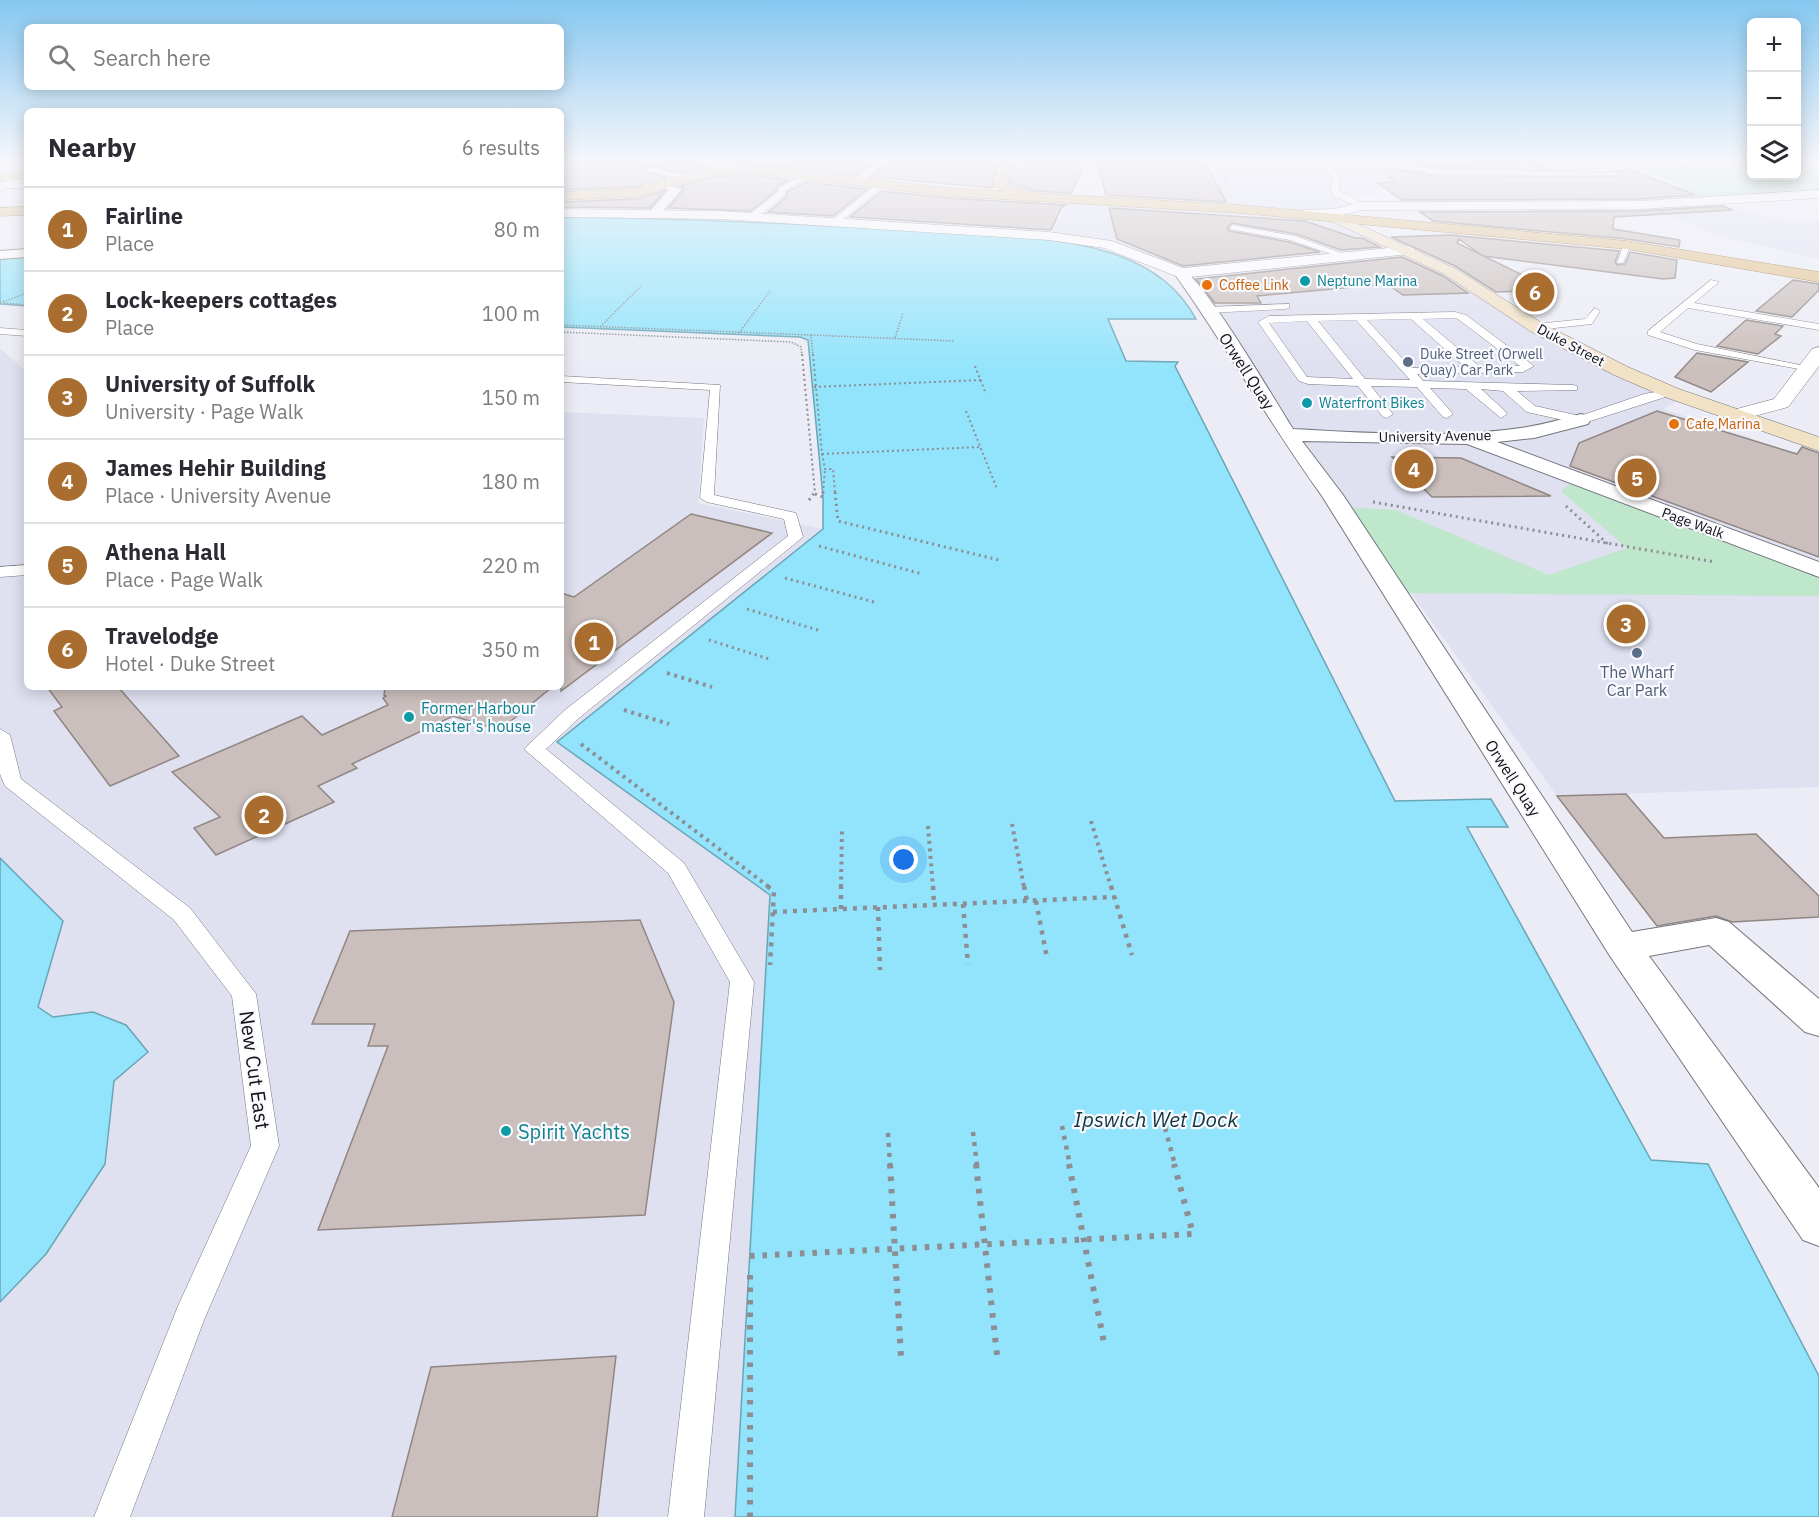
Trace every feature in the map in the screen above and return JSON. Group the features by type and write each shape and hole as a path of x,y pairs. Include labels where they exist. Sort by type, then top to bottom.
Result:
{"main road":[{"name":"Duke Street","path":"1367,232 1449,271 1536,327 1621,371 1672,393 1819,444"},
{"path":"1485,232 1627,245 1819,277"}],"street":[{"path":"974,232 1092,241 1107,244 1181,273 1409,250"},
{"path":"0,255 24,253"},
{"name":"Orwell Quay","path":"1181,273 1212,317 1287,435 1332,495 1623,947 1819,1225"},
{"path":"1736,415 1781,403 1819,353"},
{"name":"University Avenue","path":"1287,435 1363,438 1466,437 1527,433 1581,420"},
{"name":"Page Walk","path":"1466,437 1819,570"},
{"path":"1623,947 1716,931 1819,1021"}],"lane":[{"path":"1273,232 1304,239 1349,257"},
{"path":"1620,261 1627,245"},
{"path":"1714,282 1652,333 1695,347 1806,369"},
{"path":"1688,305 1819,327"},
{"path":"1212,317 1302,306"},
{"path":"1536,327 1588,322 1594,311"},
{"path":"1413,315 1476,370"},
{"path":"1358,316 1447,414"},
{"path":"1408,371 1523,369 1528,366 1462,317 1358,316 1269,319 1263,322 1303,379 1316,382 1573,388"},
{"path":"1310,318 1387,414"},
{"path":"0,332 24,333"},
{"path":"564,379 716,387 707,498 791,516 796,537 572,714 534,749 676,868 742,982 686,1517"},
{"path":"1469,385 1501,414"},
{"name":"University Avenue","path":"1506,388 1532,409 1581,420 1648,398 1672,393"},
{"path":"0,572 24,570"},
{"name":"New Cut East","path":"0,735 12,782 182,914 244,994 266,1146 189,1317 112,1517"}],"path":[{"path":"600,327 641,285"},
{"path":"739,333 770,291"},
{"path":"0,303 24,294"},
{"path":"0,303 24,305"},
{"path":"895,339 903,314"},
{"path":"564,326 954,341"},
{"path":"564,332 791,342 801,347 815,494"},
{"path":"811,335 814,387 825,469 823,497 815,494"},
{"path":"975,366 986,394"},
{"path":"814,387 981,380"},
{"path":"966,411 997,489"},
{"path":"822,454 980,447"},
{"path":"825,469 833,469 838,521 999,560"},
{"path":"1552,471 1545,487 1609,546"},
{"path":"791,516 815,494"},
{"path":"1332,495 1609,546 1718,563"},
{"path":"813,545 922,574"},
{"path":"774,575 874,602"},
{"path":"745,609 821,630"},
{"path":"707,640 769,659"},
{"path":"666,673 712,687"},
{"path":"1091,821 1132,955"},
{"path":"1012,825 1027,901"},
{"path":"928,826 934,905"},
{"path":"841,909 842,829"},
{"path":"773,912 1114,897"},
{"path":"1036,901 1047,958"},
{"path":"963,904 968,964"},
{"path":"878,908 880,970"},
{"path":"1062,1126 1105,1348"},
{"path":"750,1256 1193,1234 1166,1128"},
{"path":"974,1132 997,1355"},
{"path":"888,1133 901,1357"}],"shaded area":[{"path":"1052,232 1372,232 1431,262 1677,401 1663,409 1819,461 1819,787 1557,796 1181,273 1107,244 1049,236"},
{"path":"1710,232 1819,232 1819,259 1723,237"},
{"path":"0,348 24,369 24,690 564,690 564,412 704,418 698,503 823,529 557,742 770,895 735,1517 0,1517 0,1302 46,1254 105,1164 114,1081 148,1052 126,1024 93,1012 53,1017 38,1007 13,963 62,921 0,858"}],"green space":[{"path":"1575,480 1819,570 1819,596 1395,593 1340,507 1396,510 1549,575 1627,548 1561,491"}],"water":[{"name":"Ipswich Wet Dock","path":"564,232 934,232 1023,237 1076,244 1122,257 1155,274 1182,298 1196,319 1108,319 1126,361 1178,362 1175,366 1395,801 1491,799 1508,827 1467,827 1651,1160 1708,1164 1819,1376 1819,1517 735,1517 770,895 557,742 823,529 823,497 808,340 800,337 564,327"},
{"path":"24,257 24,306 0,304 0,259"},
{"path":"0,858 63,921 38,1007 53,1017 93,1012 126,1025 148,1052 114,1081 105,1164 46,1254 0,1302"}],"building":[{"path":"1115,232 1233,232 1289,242 1320,252 1183,266 1117,239"},
{"path":"1283,232 1337,232 1362,238 1380,247 1341,250"},
{"path":"1549,232 1630,232 1680,240 1679,247 1627,239"},
{"path":"1450,235 1619,251 1615,262 1617,265 1625,264 1630,252 1677,260 1675,278 1663,279 1484,256 1553,290 1496,292 1455,266 1391,237","holes":["1459,239 1482,255 1457,243"]},
{"name":"Neptune Marina","path":"1402,257 1443,276 1468,293 1403,295 1387,284 1257,296 1261,303 1215,303 1196,279"},
{"path":"1793,280 1819,284 1819,290 1792,317 1756,311"},
{"path":"1746,320 1783,326 1775,334 1781,336 1758,354 1717,346"},
{"path":"1697,353 1748,362 1711,392 1675,377"},
{"path":"1657,411 1797,454 1802,447 1819,453 1819,557 1570,466 1579,443"},
{"path":"1392,457 1461,458 1551,496 1432,497"},
{"path":"691,514 772,533 564,689 564,594 574,597"},
{"path":"49,690 121,690 179,756 110,786 54,711 62,707"},
{"path":"385,690 548,690 500,730 453,716 352,764 357,768 318,786 334,802 216,855 194,828 220,817 172,772 302,716 322,735 388,705 383,698 386,696"},
{"path":"1626,794 1664,838 1756,834 1819,896 1819,917 1732,922 1716,916 1657,926 1557,796"},
{"name":"Spirit Yachts","path":"640,920 674,1002 645,1215 318,1230 388,1046 368,1046 375,1024 312,1024 350,931"},
{"path":"616,1356 597,1517 392,1517 431,1367"}],"place":[{"name":"Neptune Marina","path":"1305,281"},
{"name":"Coffee Link","path":"1207,285"},
{"name":"Travelodge","path":"1535,292"},
{"name":"Duke Street (Orwell Quay) Car Park","path":"1408,362"},
{"name":"Waterfront Bikes","path":"1307,403"},
{"name":"Cafe Marina","path":"1674,424"},
{"name":"James Hehir Building","path":"1414,469"},
{"name":"Athena Hall","path":"1637,478"},
{"name":"University of Suffolk","path":"1626,624"},
{"name":"Fairline","path":"594,642"},
{"name":"The Wharf Car Park","path":"1637,653"},
{"name":"Former Harbour master's house","path":"409,717"},
{"name":"Lock-keepers cottages","path":"264,815"},
{"name":"Spirit Yachts","path":"506,1131"}]}
